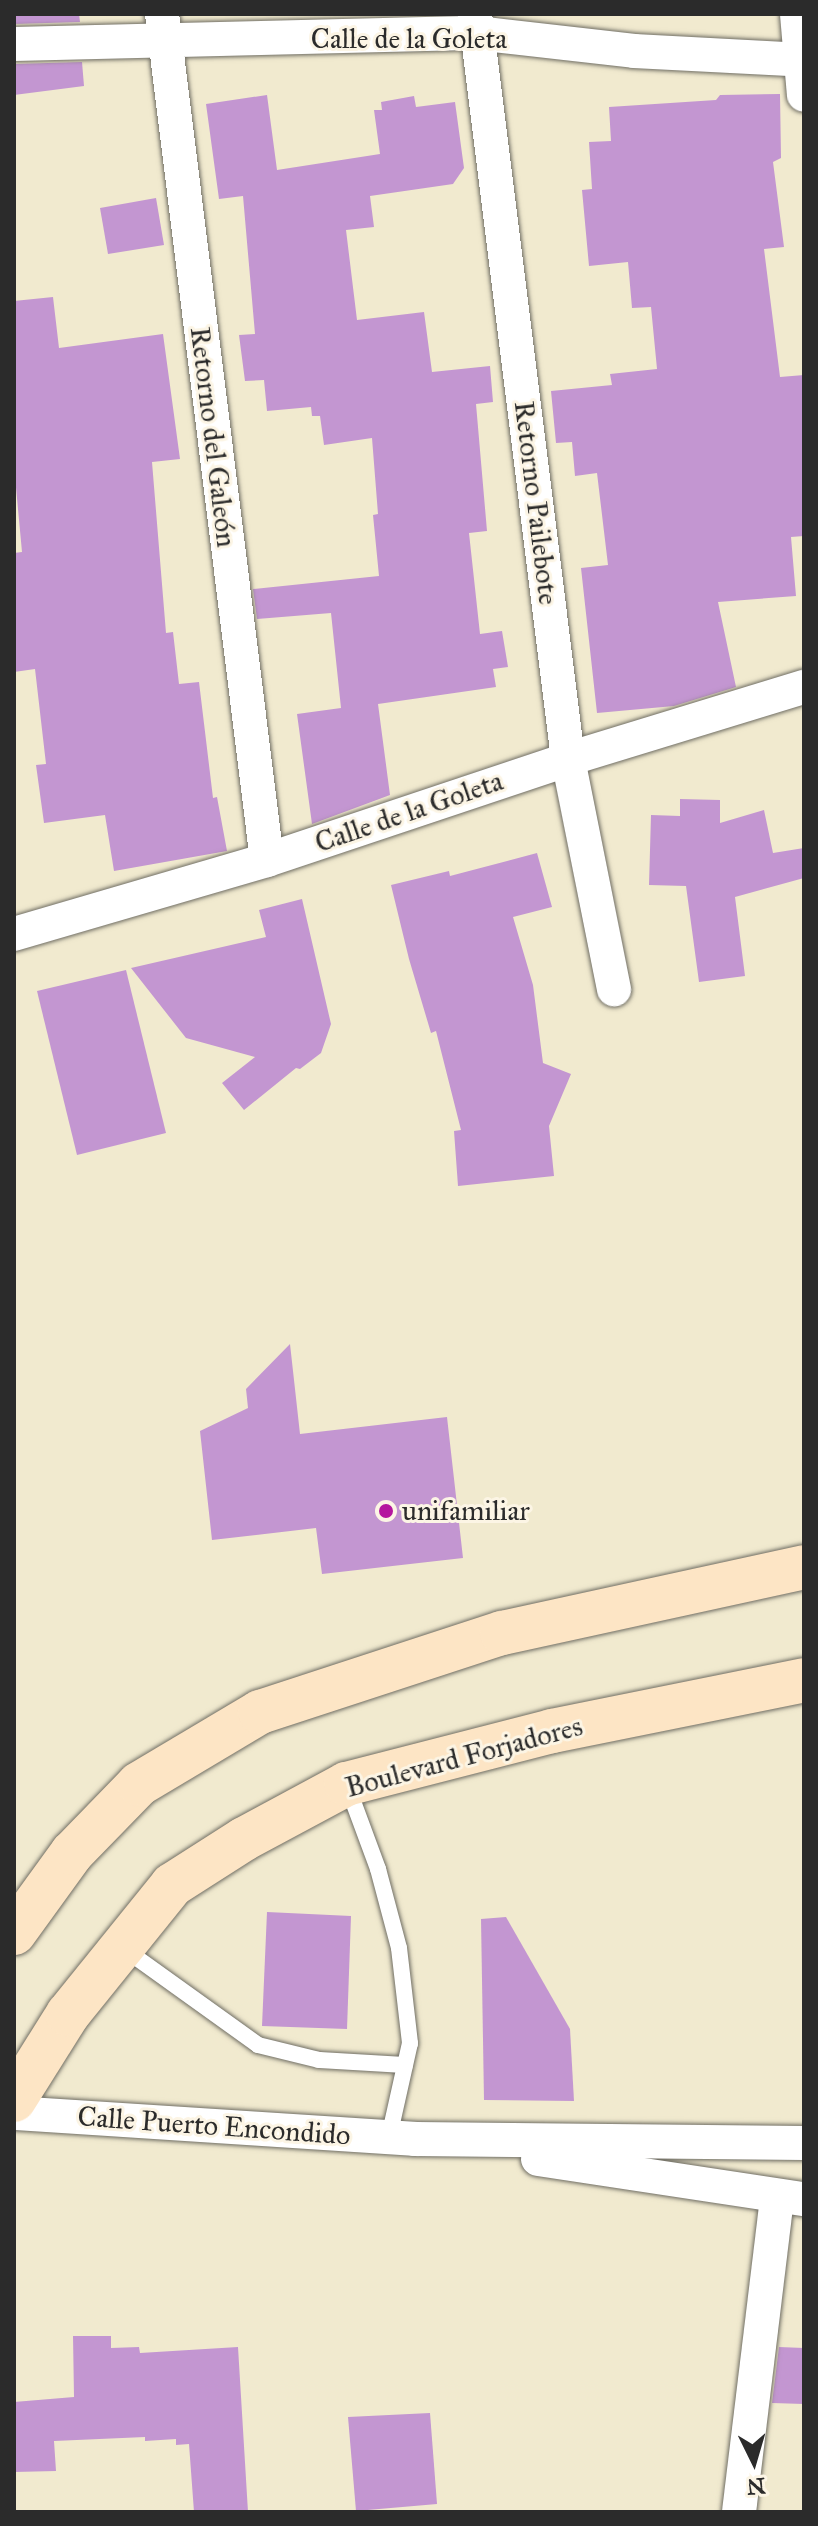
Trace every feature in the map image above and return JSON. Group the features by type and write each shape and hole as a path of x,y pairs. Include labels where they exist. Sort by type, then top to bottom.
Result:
{"main road":[{"path":"14,1933 72,1853 139,1784 260,1712 502,1633 804,1567"},
{"name":"Boulevard Forjadores","path":"14,2100 68,2014 172,1885 244,1839 346,1784 552,1731 804,1680"}],"street":[{"path":"797,14 804,95"},
{"name":"Calle de la Goleta","path":"14,44 162,29 476,24 634,51 802,60"},
{"name":"Retorno Pailebote","path":"476,24 568,759 614,989"},
{"name":"Retorno del Galeón","path":"162,29 267,860"},
{"name":"Calle de la Goleta","path":"14,934 267,860 568,759 804,687"},
{"name":"Calle Puerto Encondido","path":"14,2113 402,2138 804,2143"},
{"name":"Calle Puerto Encondido","path":"402,2138 790,2198"},
{"path":"739,2512 790,2198"}],"lane":[{"path":"346,1784 378,1869 399,1948 410,2043 405,2065 402,2138"},
{"path":"122,1947 258,2045 319,2060 405,2065"}],"building":[{"path":"14,14 79,14 80,22 14,24"},
{"path":"82,62 84,86 14,95 14,64"},
{"path":"780,94 781,158 773,162 784,247 764,249 780,377 804,375 804,536 791,537 796,596 718,602 736,687 674,706 597,713 581,568 608,565 597,473 575,476 572,442 556,443 551,391 612,385 610,374 657,369 651,307 632,308 628,262 589,266 582,190 592,189 589,142 611,141 609,107 716,100 720,95"},
{"path":"267,95 277,170 380,154 374,110 382,110 381,102 414,96 416,107 455,102 464,168 453,184 370,196 374,227 346,230 357,320 424,312 432,372 490,366 493,402 476,404 487,531 469,533 480,634 502,631 508,667 493,669 496,687 378,704 390,795 312,824 297,714 341,708 331,613 257,619 253,589 379,576 373,515 378,514 372,438 324,445 320,416 312,416 311,407 267,411 264,380 245,381 239,335 255,334 243,196 219,199 206,104"},
{"path":"156,198 164,245 108,254 100,208"},
{"path":"53,297 59,348 163,334 180,459 152,462 166,633 173,632 179,684 199,682 213,798 217,797 227,851 114,871 105,815 44,823 36,765 46,764 35,669 14,672 14,553 22,552 14,466 14,301"},
{"path":"680,799 720,800 720,823 764,810 773,853 804,848 804,878 735,897 745,976 699,982 686,886 649,885 651,815 680,816"},
{"path":"537,853 552,907 513,917 533,985 543,1063 571,1074 549,1126 554,1176 458,1186 454,1131 461,1130 436,1031 431,1033 391,885 449,871 450,876"},
{"path":"302,899 331,1024 321,1053 300,1069 296,1068 244,1110 222,1083 255,1057 186,1038 131,968 266,937 259,910"},
{"path":"126,970 166,1133 77,1155 37,991"},
{"path":"290,1344 300,1434 447,1417 463,1558 322,1574 316,1528 212,1540 200,1431 248,1408 246,1389"},
{"path":"267,1912 351,1916 347,2029 262,2026"},
{"path":"506,1917 570,2029 574,2101 484,2100 481,1919"},
{"path":"73,2336 111,2336 111,2348 139,2347 140,2353 238,2347 248,2512 194,2512 189,2444 176,2445 176,2439 145,2441 145,2437 54,2441 56,2471 14,2472 14,2402 74,2397"},
{"path":"779,2347 804,2348 804,2404 772,2403"},
{"path":"430,2413 437,2504 356,2511 348,2417"}],"place":[{"name":"unifamiliar","path":"386,1511"}]}
